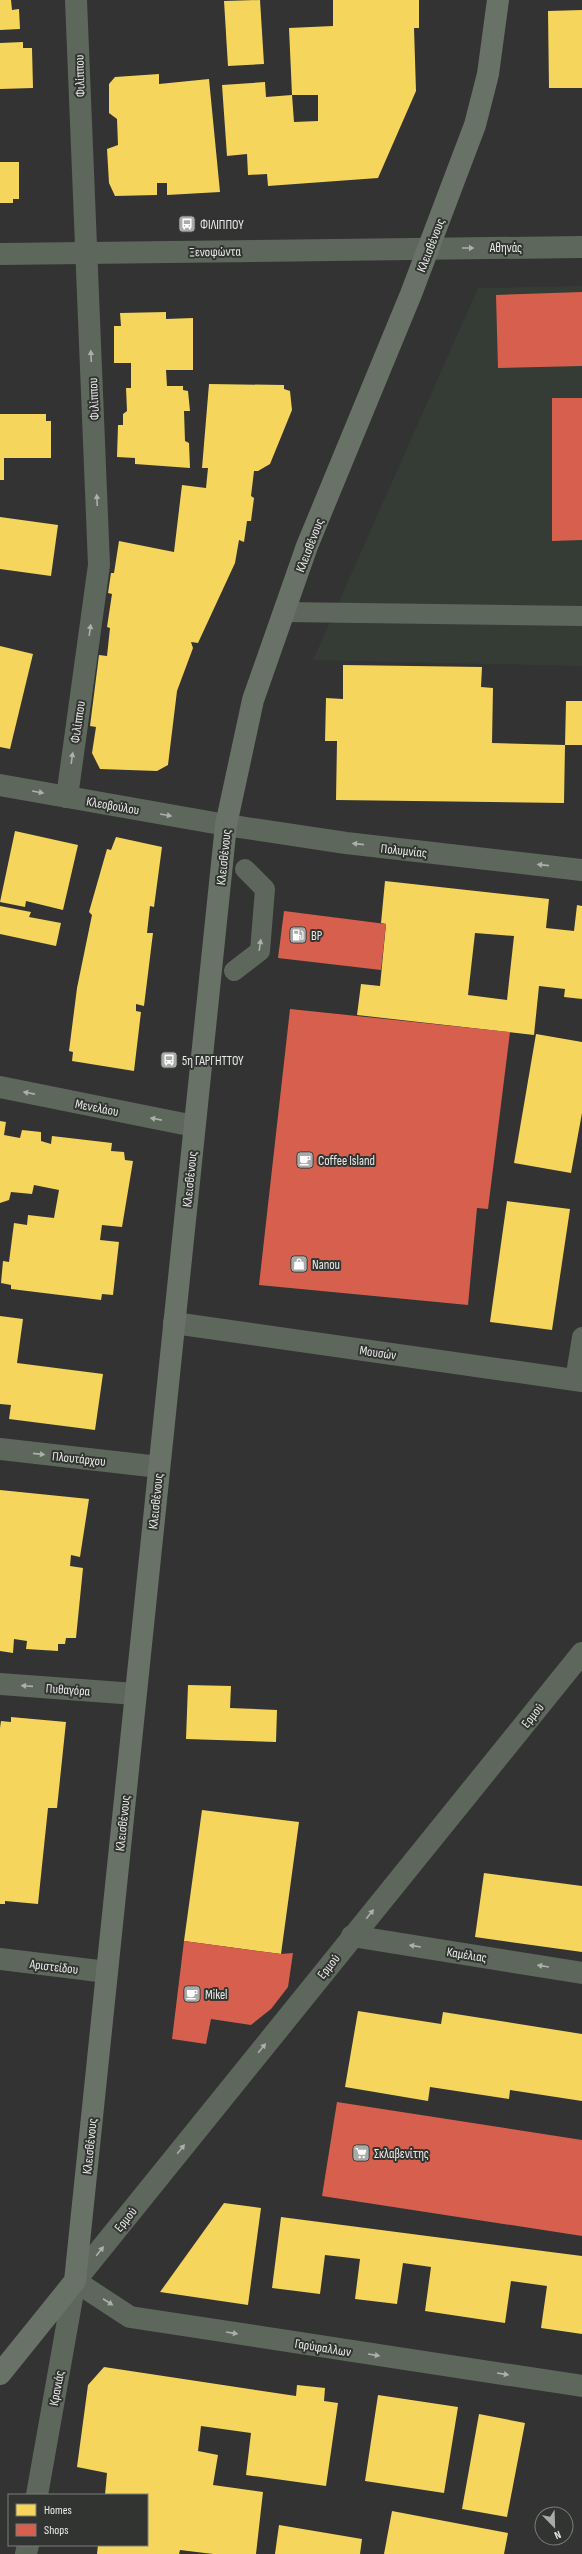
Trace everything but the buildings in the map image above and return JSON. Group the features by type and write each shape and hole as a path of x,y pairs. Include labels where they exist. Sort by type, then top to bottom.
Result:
{"main road":[{"name":"Κλεισθένους","path":"75,2281 226,825 253,700 307,546 429,248 476,125 488,74 498,0"},
{"path":"0,2374 75,2281"}],"street":[{"name":"Φιλίππου","path":"67,797 99,565 76,0"},
{"name":"Αθηνάς","path":"429,248 582,247"},
{"name":"Ξενοφώντα","path":"0,254 86,254 429,248"},
{"name":"Κλεοβούλου","path":"0,785 226,825"},
{"name":"Πολυμνίας","path":"226,825 346,843 582,870"},
{"name":"Μενελάου","path":"0,1087 194,1126"},
{"name":"Μουσών","path":"174,1323 578,1381"},
{"name":"Πλουτάρχου","path":"0,1449 159,1467"},
{"name":"Ερμού","path":"75,2281 582,1653"},
{"name":"Πυθαγόρα","path":"0,1684 136,1694"},
{"name":"Καμέλιας","path":"352,1936 582,1973"},
{"name":"Αριστείδου","path":"0,1959 107,1972"},
{"name":"Γαρύφαλλων","path":"75,2281 130,2317 582,2386"},
{"name":"Κρανιάς","path":"37,2494 75,2281"}],"lane":[{"path":"284,612 582,616"},
{"path":"234,971 260,952 265,889 245,869"},
{"path":"578,1381 582,1337"}],"shaded area":[{"path":"582,286 582,666 313,660 478,288"}],"place":[{"name":"ΦΙΛΙΠΠΟΥ","path":"187,224"},
{"name":"BP","path":"298,935"},
{"name":"5η ΓΑΡΓΗΤΤΟΥ","path":"169,1060"},
{"name":"Coffee Island","path":"305,1160"},
{"name":"Nanou","path":"299,1264"},
{"name":"Mikel","path":"192,1994"},
{"name":"Σκλαβενίτης","path":"361,2153"}]}
